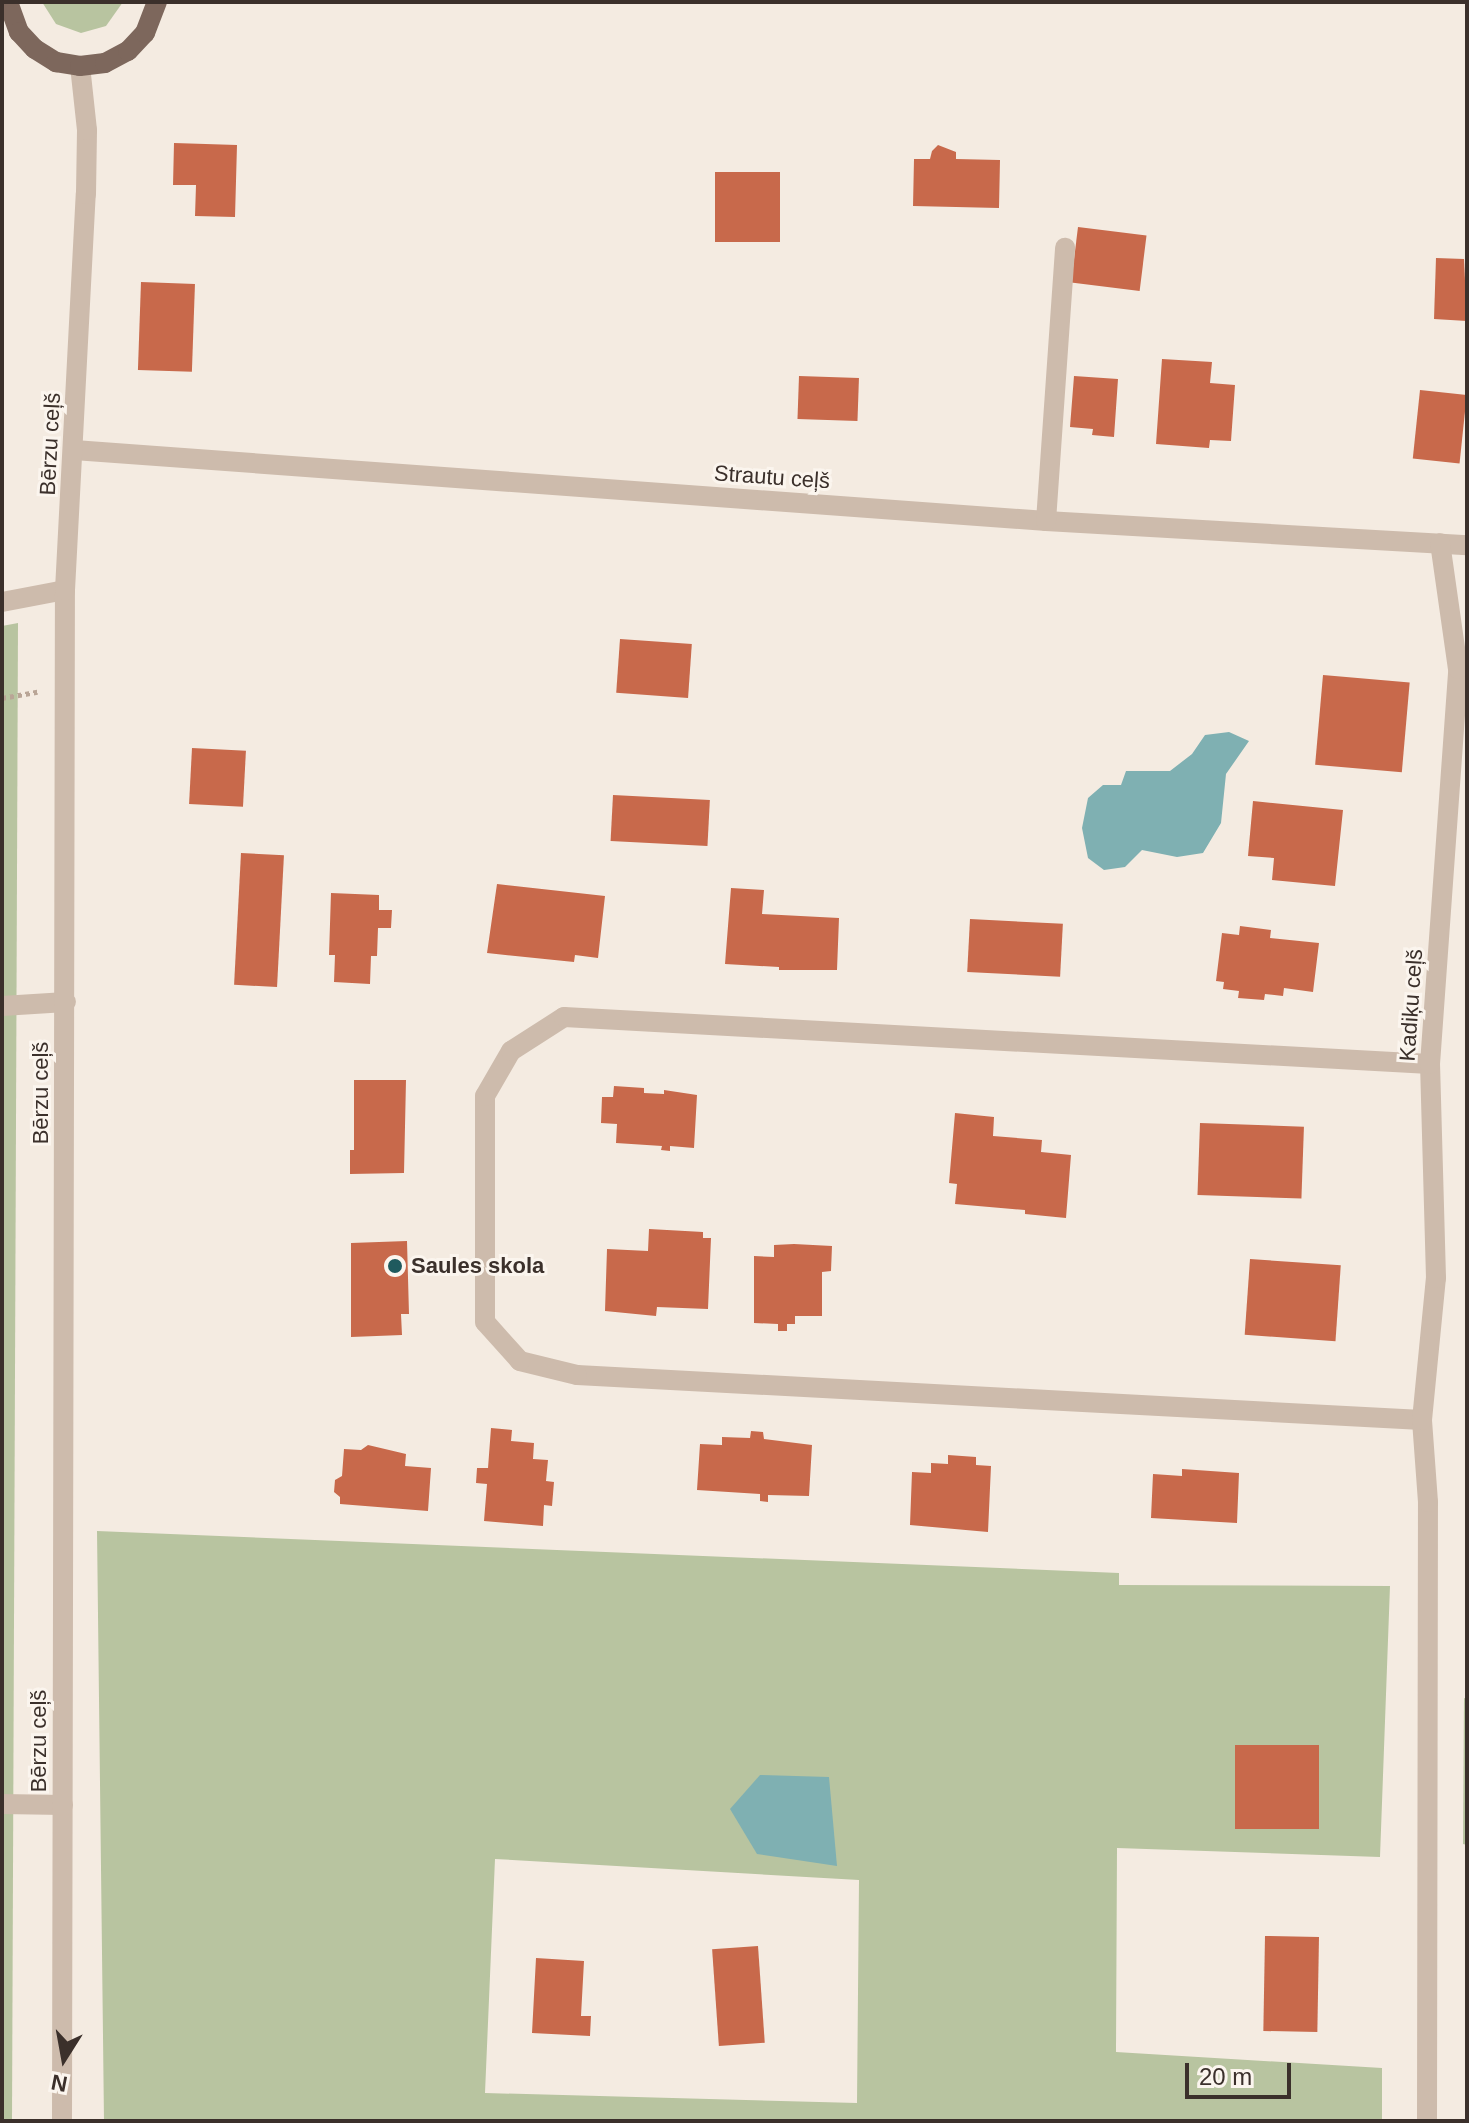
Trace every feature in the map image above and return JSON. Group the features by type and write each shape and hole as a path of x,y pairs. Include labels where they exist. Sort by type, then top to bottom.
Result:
{"main road":[{"path":"8,2 19,32 35,49 56,62 80,66 105,63 128,51 145,33 157,2"}],"street":[{"name":"Bērzu ceļš","path":"62,2121 65,590 87,143 80,66"},
{"path":"1046,521 1065,248"},
{"name":"Strautu ceļš","path":"74,450 1046,521 1467,545"},
{"name":"Kadiķu ceļš","path":"1427,2121 1426,1472 1422,1420 1436,1278 1430,1064 1458,669 1440,543"},
{"path":"2,602 65,590"},
{"path":"2,1006 66,1002"},
{"path":"1422,1420 577,1375 520,1361 485,1322 485,1096 511,1051 564,1017 1430,1064"},
{"path":"2,1804 63,1805"}],"green space":[{"path":"42,2 123,2 106,26 81,33 56,24"},
{"path":"18,623 12,2121 2,2121 2,626"},
{"path":"97,1531 1119,1573 1119,1585 1390,1586 1380,1857 1117,1848 1116,2052 1382,2068 1382,2121 104,2121","holes":["495,1859 859,1880 857,2103 485,2093"]},
{"path":"1464,1698 1467,1699 1467,1845 1463,1844"}],"water":[{"path":"1229,732 1249,741 1226,774 1221,823 1203,853 1177,857 1142,850 1125,867 1104,870 1088,858 1082,828 1088,798 1103,785 1121,785 1126,771 1170,771 1192,754 1205,735"},
{"path":"760,1775 829,1777 837,1866 757,1854 730,1809"}],"building":[{"path":"174,143 237,145 235,217 195,216 196,185 173,185"},
{"path":"938,145 956,152 956,159 1000,160 999,208 913,206 914,159 930,159"},
{"path":"715,172 780,172 780,242 715,242"},
{"path":"1078,227 1146,235 1140,291 1071,283"},
{"path":"1436,258 1464,259 1467,321 1434,319"},
{"path":"141,282 195,284 192,372 138,370"},
{"path":"1162,359 1212,362 1210,383 1235,385 1231,441 1210,440 1209,448 1156,444"},
{"path":"799,376 859,378 857,421 797,419"},
{"path":"1074,376 1118,379 1114,437 1092,435 1093,429 1070,427"},
{"path":"1420,390 1467,395 1460,464 1413,459"},
{"path":"620,639 692,644 688,698 616,693"},
{"path":"1323,675 1410,683 1402,772 1315,765"},
{"path":"192,748 246,751 243,807 189,804"},
{"path":"613,795 710,800 707,846 611,841"},
{"path":"1253,801 1343,810 1335,886 1272,880 1274,858 1248,856"},
{"path":"241,853 284,855 277,987 234,985"},
{"path":"497,884 605,896 598,958 575,955 574,962 487,953"},
{"path":"731,888 764,890 762,914 839,918 837,970 779,970 779,967 725,964"},
{"path":"331,893 379,895 379,910 392,910 391,928 378,928 377,956 371,956 370,984 334,982 335,955 329,955"},
{"path":"970,919 1063,924 1060,977 967,972"},
{"path":"1240,926 1271,930 1270,938 1319,943 1313,992 1284,988 1283,996 1265,994 1264,1000 1238,998 1239,991 1223,989 1224,982 1216,981 1222,933 1239,935"},
{"path":"354,1080 406,1080 404,1173 350,1174 350,1150 354,1150"},
{"path":"614,1086 644,1088 644,1093 664,1094 664,1090 697,1095 694,1148 670,1146 670,1151 661,1150 662,1146 616,1143 617,1124 601,1123 602,1097 613,1097"},
{"path":"955,1113 994,1117 993,1136 1042,1140 1041,1152 1071,1155 1066,1218 1025,1214 1025,1210 955,1204 957,1184 949,1183"},
{"path":"1200,1123 1304,1127 1301,1199 1197,1195"},
{"path":"649,1229 703,1232 703,1238 711,1238 708,1309 657,1307 656,1316 605,1311 607,1249 648,1251"},
{"path":"407,1241 409,1314 401,1314 402,1335 351,1337 351,1243"},
{"path":"774,1245 832,1246 831,1271 822,1272 822,1316 795,1316 795,1324 787,1324 787,1331 778,1331 778,1324 754,1323 754,1256 774,1257"},
{"path":"1250,1259 1341,1265 1335,1341 1245,1335"},
{"path":"491,1428 512,1430 511,1441 534,1443 533,1459 548,1460 546,1481 554,1482 552,1506 544,1505 543,1526 484,1521 487,1484 476,1483 477,1468 488,1468"},
{"path":"751,1431 763,1432 764,1439 812,1445 809,1496 768,1495 768,1502 760,1501 760,1494 697,1490 700,1444 722,1445 722,1437 750,1438"},
{"path":"368,1445 406,1454 405,1466 431,1468 428,1511 340,1504 340,1497 334,1492 335,1480 342,1476 344,1449 361,1450"},
{"path":"948,1455 976,1457 976,1465 991,1466 988,1532 910,1525 912,1472 931,1473 931,1463 948,1464"},
{"path":"1182,1469 1239,1473 1237,1523 1151,1518 1153,1474 1182,1476"},
{"path":"1235,1745 1319,1745 1319,1829 1235,1829"},
{"path":"1265,1936 1319,1937 1317,2032 1263,2031"},
{"path":"758,1946 765,2043 719,2046 712,1949"},
{"path":"536,1958 584,1961 581,2016 591,2016 590,2036 532,2033"}],"place":[{"name":"Saules skola","path":"395,1266"}]}
